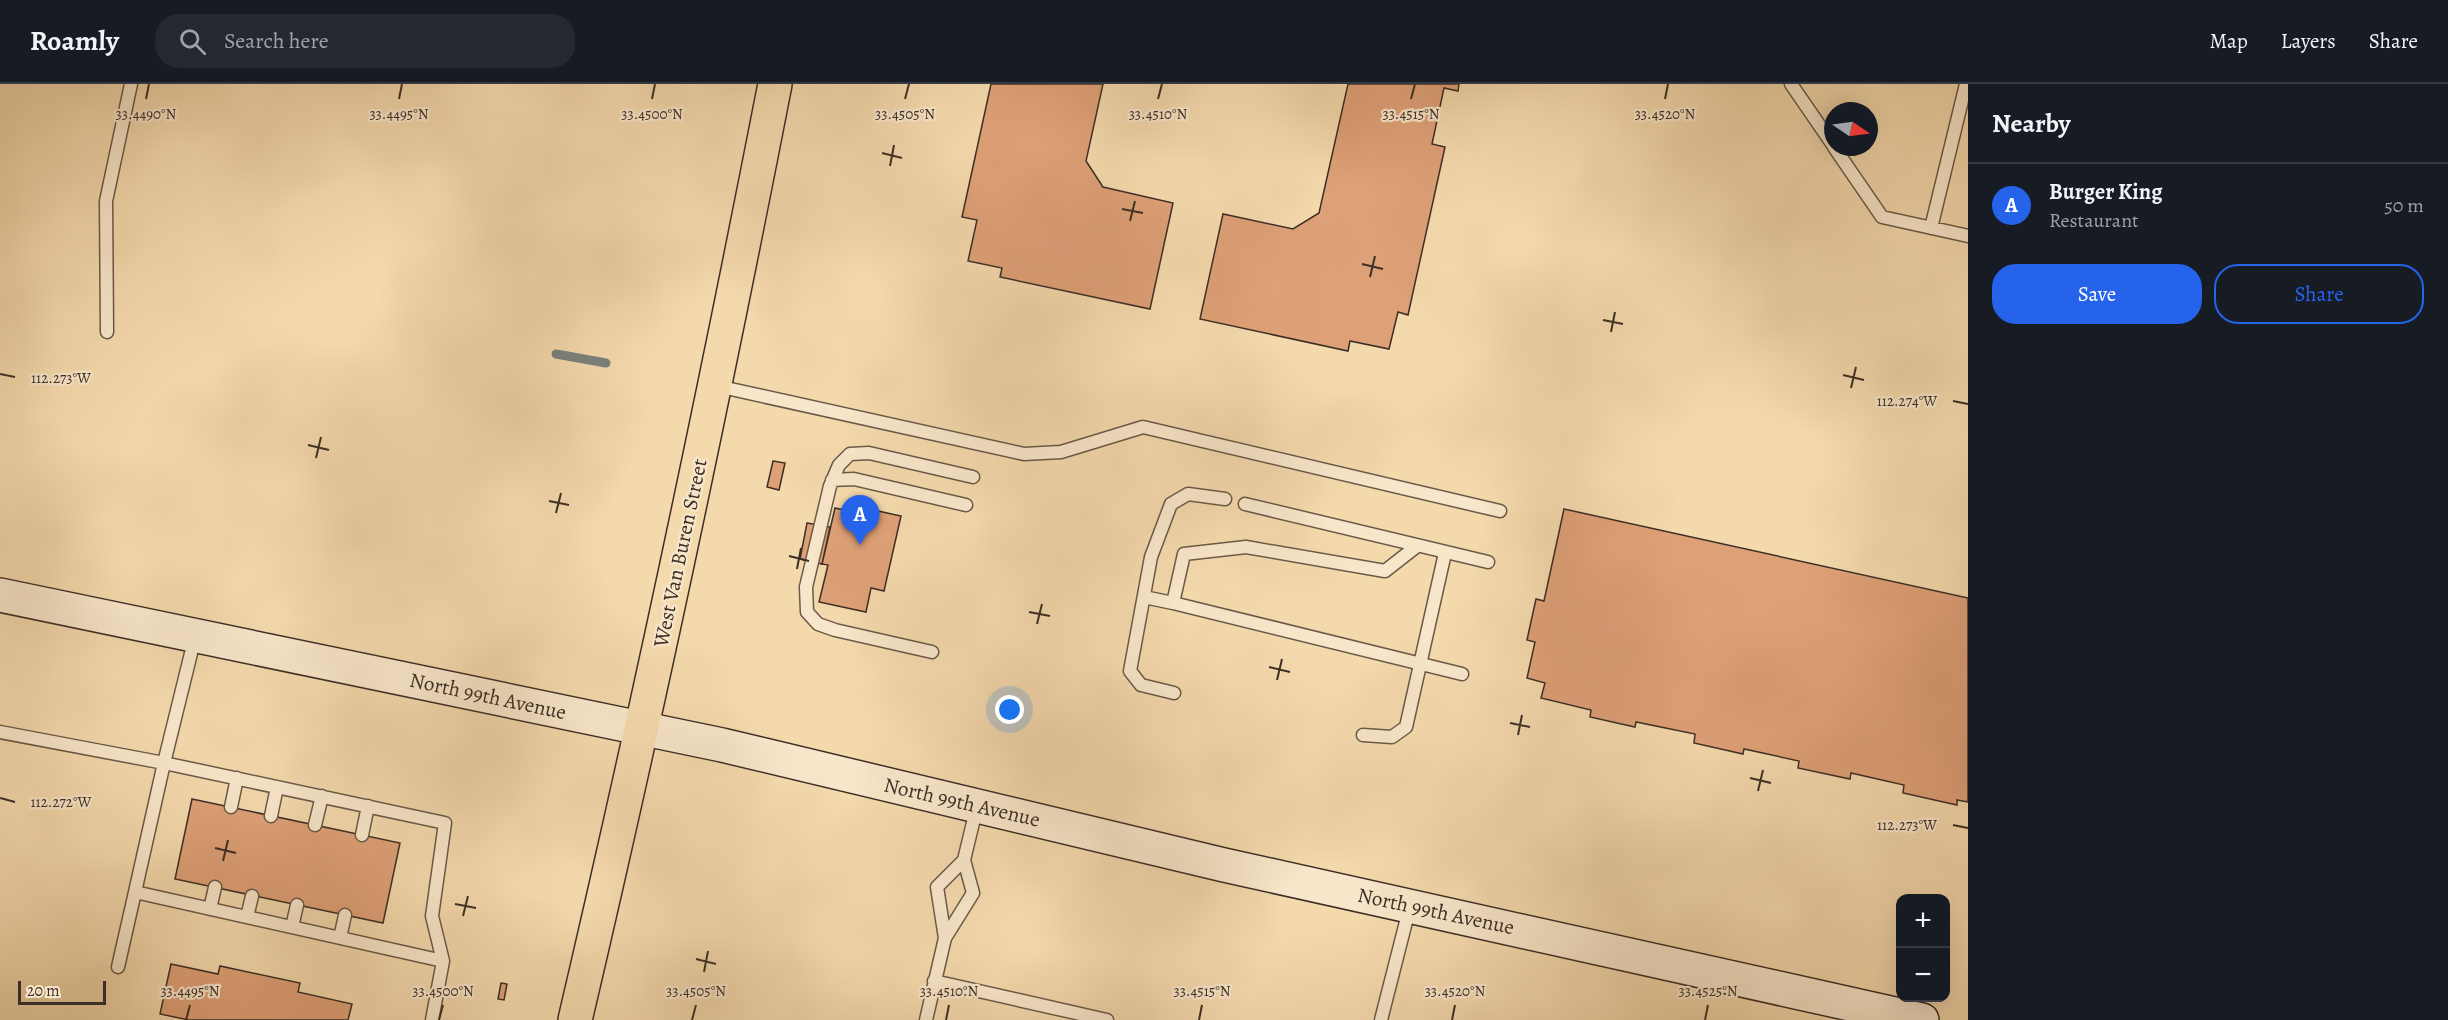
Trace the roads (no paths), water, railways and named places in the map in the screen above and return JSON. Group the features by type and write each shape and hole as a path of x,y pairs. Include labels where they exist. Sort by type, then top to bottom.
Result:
{"main road":[{"name":"West Van Buren Street","path":"575,1020 643,728 716,386 775,84"},
{"name":"North 99th Avenue","path":"0,595 643,728 1224,864 1411,905 1827,1004 1922,1020"}],"lane":[{"path":"107,332 106,201 131,84"},
{"path":"1791,84 1824,132"},
{"path":"1931,228 1966,84"},
{"path":"1841,156 1882,217 1968,237"},
{"path":"716,386 1024,454 1060,452 1143,427 1500,511"},
{"path":"932,652 818,624 807,612 806,587 832,480 839,465 850,454 869,453 973,477"},
{"path":"832,480 854,479 966,505"},
{"path":"1174,693 1141,685 1130,671 1151,557 1171,504 1188,494 1225,499"},
{"path":"1245,504 1488,562"},
{"path":"1173,603 1184,554 1246,547 1385,571 1418,546"},
{"path":"1363,735 1392,737 1406,727 1445,553"},
{"path":"1144,597 1462,674"},
{"path":"118,968 195,636"},
{"path":"0,732 164,763 445,823 432,916 443,961 432,1020"},
{"path":"231,807 237,778"},
{"path":"271,816 278,787"},
{"path":"315,825 322,796"},
{"path":"926,1020 945,939 974,893 964,860 977,805"},
{"path":"362,835 368,806"},
{"path":"945,939 938,887 964,860"},
{"path":"210,909 215,887"},
{"path":"135,892 443,961"},
{"path":"247,917 252,896"},
{"path":"292,927 297,905"},
{"path":"1381,1020 1411,905"},
{"path":"340,938 345,915"},
{"path":"934,981 1107,1020"}],"waterway":[{"path":"556,354 606,363"}],"place":[{"name":"Burger King","path":"860,545"}]}
